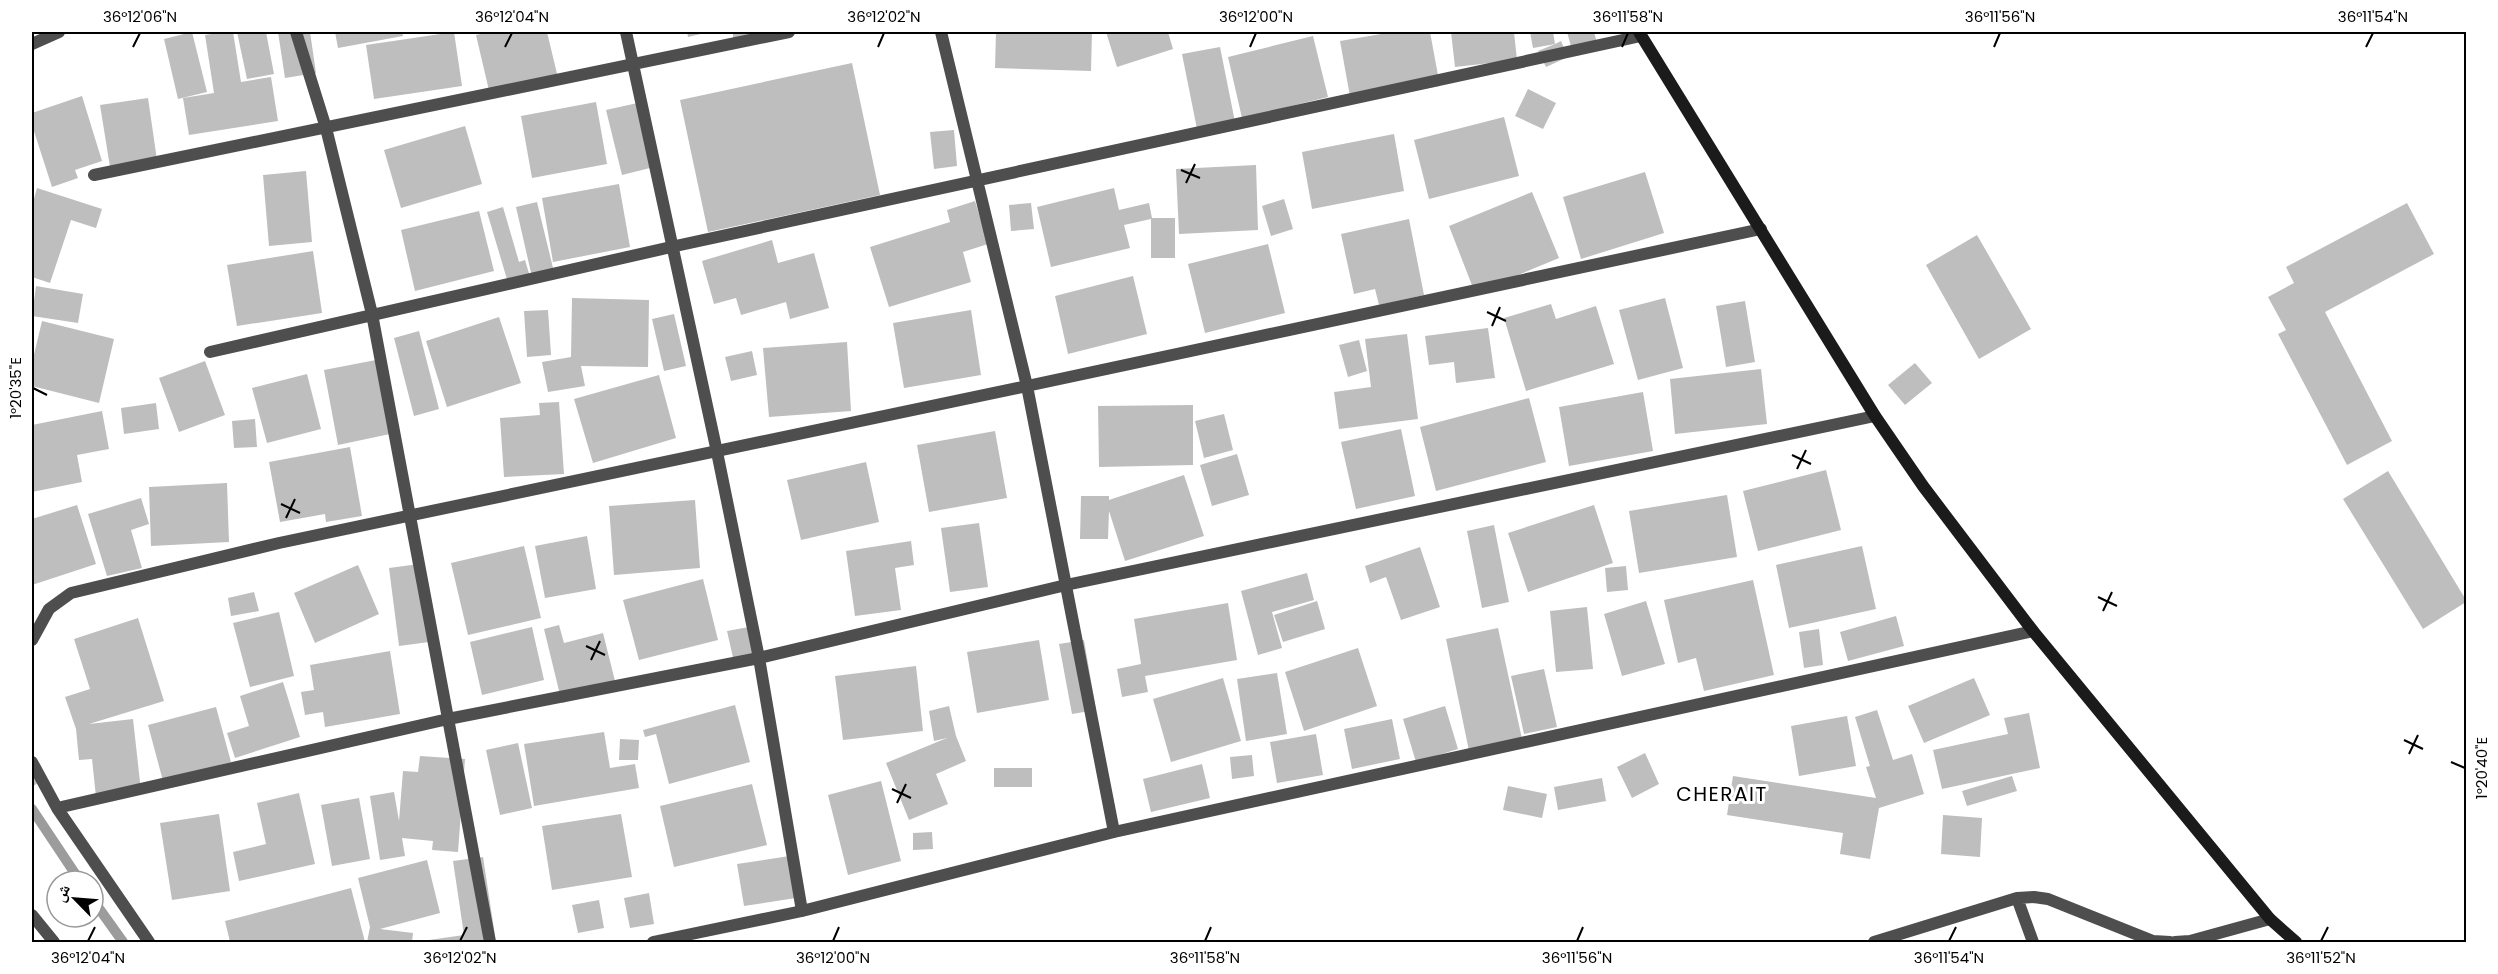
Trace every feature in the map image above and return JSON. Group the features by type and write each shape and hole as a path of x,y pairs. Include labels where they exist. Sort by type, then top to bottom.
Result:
{"main road":[{"path":"1640,34 1875,416 1923,486 2033,631 2270,920 2296,942"}],"street":[{"path":"32,44 59,32"},
{"path":"296,32 326,128 372,314 490,942"},
{"path":"626,32 759,658 802,911"},
{"path":"94,175 633,62 789,32"},
{"path":"941,32 1027,386 1114,832"},
{"path":"210,352 671,247 1640,34"},
{"path":"32,640 49,609 71,592 279,543 1761,229"},
{"path":"57,808 448,718 759,658 1066,585 1875,416"},
{"path":"653,942 802,911 1114,832 2033,631"},
{"path":"32,762 57,808 149,942"},
{"path":"1874,942 2017,898 2034,897 2048,899 2153,941 2170,942"},
{"path":"2017,898 2033,942"},
{"path":"32,915 54,942"},
{"path":"2175,942 2190,941 2270,920"}],"building":[{"path":"192,32 207,92 178,99 164,39"},
{"path":"233,32 241,82 271,77 278,121 189,135 183,98 214,93 205,35"},
{"path":"237,32 266,32 274,74 247,79"},
{"path":"278,32 310,32 316,73 285,78"},
{"path":"335,32 402,32 403,36 338,48"},
{"path":"454,32 462,86 374,99 366,45"},
{"path":"489,32 547,32 559,82 491,99 476,35"},
{"path":"687,32 709,32 688,37"},
{"path":"733,32 778,32 733,39"},
{"path":"996,32 1092,32 1091,71 995,68"},
{"path":"1106,32 1168,32 1173,49 1117,67"},
{"path":"1393,32 1430,32 1440,86 1351,102 1340,41"},
{"path":"1451,32 1514,32 1517,60 1455,67"},
{"path":"1530,32 1553,32 1555,44 1533,48"},
{"path":"1567,32 1594,32 1597,43 1572,50"},
{"path":"1313,36 1328,97 1242,118 1228,57"},
{"path":"1561,41 1568,57 1546,67 1538,51"},
{"path":"1220,47 1236,127 1198,134 1182,54"},
{"path":"852,63 880,195 708,232 680,100"},
{"path":"1528,89 1556,103 1543,129 1515,116"},
{"path":"82,96 102,161 75,170 78,178 52,187 32,125 32,113"},
{"path":"148,98 157,160 110,167 100,105"},
{"path":"596,102 607,164 532,178 521,116"},
{"path":"642,102 658,166 622,175 606,110"},
{"path":"1504,117 1519,176 1429,199 1414,140"},
{"path":"465,126 482,184 401,208 384,150"},
{"path":"954,130 957,166 934,169 930,132"},
{"path":"1394,134 1404,191 1312,209 1302,152"},
{"path":"1256,165 1258,230 1179,234 1176,169"},
{"path":"306,171 312,242 269,246 263,175"},
{"path":"1645,172 1664,233 1581,259 1563,197"},
{"path":"619,184 630,247 553,262 542,198"},
{"path":"37,188 102,209 96,228 71,220 50,283 32,277 32,206"},
{"path":"1114,188 1119,210 1149,203 1152,218 1175,218 1175,258 1151,258 1151,219 1124,225 1130,248 1051,267 1037,207"},
{"path":"1532,192 1559,258 1475,293 1449,226"},
{"path":"1284,199 1293,229 1271,236 1262,206"},
{"path":"975,201 988,244 963,252 971,282 889,307 870,247 950,222 947,210"},
{"path":"537,202 554,272 532,277 516,207"},
{"path":"1031,203 1034,229 1011,231 1009,205"},
{"path":"2407,203 2434,254 2325,312 2392,441 2347,465 2278,334 2286,330 2268,297 2294,283 2286,267"},
{"path":"503,207 519,262 525,260 531,280 509,286 487,212"},
{"path":"479,211 494,271 415,291 401,230"},
{"path":"1409,219 1424,295 1379,305 1375,289 1354,294 1341,234"},
{"path":"1977,235 2031,329 1979,359 1926,265"},
{"path":"772,240 778,263 814,253 829,308 790,319 786,302 741,315 736,298 714,304 702,261"},
{"path":"1268,244 1285,313 1205,333 1188,264"},
{"path":"313,251 322,313 237,326 227,265"},
{"path":"1133,276 1147,334 1068,354 1055,296"},
{"path":"36,286 83,294 78,323 32,316"},
{"path":"572,298 649,300 648,367 581,366 585,386 548,392 542,362 571,357"},
{"path":"1665,298 1683,368 1638,380 1619,310"},
{"path":"1745,301 1755,362 1726,367 1716,306"},
{"path":"1551,304 1556,319 1596,306 1614,364 1526,391 1504,318"},
{"path":"548,310 551,355 527,357 524,311"},
{"path":"971,310 981,375 904,388 893,323"},
{"path":"674,314 686,366 664,371 652,319"},
{"path":"499,317 521,383 447,407 426,341"},
{"path":"42,321 114,339 99,403 32,386 32,363"},
{"path":"1488,328 1495,378 1456,383 1454,362 1429,365 1425,336"},
{"path":"419,331 439,409 414,416 394,338"},
{"path":"1407,334 1418,419 1339,429 1334,392 1371,387 1365,339"},
{"path":"1359,340 1367,371 1348,377 1339,345"},
{"path":"847,342 851,411 769,417 763,348"},
{"path":"752,351 757,375 731,381 725,357"},
{"path":"376,360 390,434 338,445 324,370"},
{"path":"205,361 225,415 179,432 159,378"},
{"path":"1915,363 1932,383 1905,405 1888,385"},
{"path":"1761,369 1767,424 1675,434 1670,379"},
{"path":"307,374 321,429 267,443 252,388"},
{"path":"659,375 676,438 593,463 574,399"},
{"path":"1643,392 1653,451 1569,466 1559,407"},
{"path":"1529,398 1546,462 1436,491 1420,427"},
{"path":"559,402 564,474 504,477 500,418 540,415 539,403"},
{"path":"156,403 159,429 124,434 121,408"},
{"path":"1193,405 1193,465 1099,467 1098,406"},
{"path":"102,411 109,449 77,455 82,482 32,492 32,425"},
{"path":"1224,414 1233,450 1204,458 1195,421"},
{"path":"255,419 257,447 234,448 232,421"},
{"path":"1401,429 1415,496 1356,509 1341,442"},
{"path":"995,431 1007,498 929,512 917,445"},
{"path":"350,447 362,516 326,522 325,514 280,522 269,462"},
{"path":"1237,454 1249,495 1212,506 1200,465"},
{"path":"866,462 879,522 801,540 787,480"},
{"path":"1826,470 1841,530 1758,551 1743,491"},
{"path":"2388,471 2466,600 2423,629 2343,499"},
{"path":"1184,475 1204,536 1125,561 1109,511 1108,539 1080,539 1081,496 1109,496 1109,500"},
{"path":"227,483 229,542 151,546 149,487"},
{"path":"1727,495 1737,557 1639,573 1629,511"},
{"path":"141,498 149,524 131,530 142,568 107,576 88,514"},
{"path":"695,500 700,568 614,575 609,506"},
{"path":"77,505 96,564 32,585 32,519"},
{"path":"1594,505 1613,563 1528,592 1508,533"},
{"path":"979,523 988,587 950,592 941,528"},
{"path":"1494,525 1509,602 1482,608 1467,531"},
{"path":"587,536 596,589 545,598 535,546"},
{"path":"911,541 914,565 895,568 901,610 855,616 846,551"},
{"path":"524,546 541,618 468,635 451,563"},
{"path":"1862,546 1876,609 1789,628 1776,565"},
{"path":"1420,547 1440,607 1401,620 1386,577 1370,583 1365,566"},
{"path":"419,564 429,642 399,646 389,568"},
{"path":"358,565 379,614 315,643 294,593"},
{"path":"1626,566 1628,590 1607,592 1605,568"},
{"path":"1307,573 1314,600 1272,612 1282,648 1258,655 1241,591"},
{"path":"703,579 718,640 639,660 623,600"},
{"path":"1753,580 1774,675 1704,691 1696,658 1678,663 1664,600"},
{"path":"254,592 259,611 231,616 228,598"},
{"path":"1317,601 1325,629 1283,642 1274,615"},
{"path":"1646,601 1665,664 1622,676 1604,614"},
{"path":"1228,603 1237,660 1145,676 1148,692 1122,697 1117,669 1141,664 1134,619"},
{"path":"1587,607 1593,669 1556,672 1550,611"},
{"path":"279,612 294,676 250,687 233,623"},
{"path":"1896,616 1904,646 1848,661 1840,632"},
{"path":"138,618 164,701 89,724 133,719 141,791 96,797 92,759 79,760 76,729 65,697 90,689 74,639"},
{"path":"559,625 564,643 603,633 617,689 562,703 544,629"},
{"path":"532,627 544,680 482,695 470,642"},
{"path":"749,627 754,658 734,662 727,631"},
{"path":"1498,628 1522,739 1469,751 1446,639"},
{"path":"1819,629 1823,665 1804,668 1799,632"},
{"path":"1039,640 1049,700 977,713 967,652"},
{"path":"1084,640 1096,710 1072,714 1059,644"},
{"path":"1358,648 1377,706 1304,731 1285,672"},
{"path":"390,651 400,714 325,727 323,712 305,715 301,692 314,690 310,665"},
{"path":"916,666 923,731 843,740 835,676"},
{"path":"1544,669 1557,727 1524,734 1511,676"},
{"path":"1277,673 1287,734 1246,741 1237,679"},
{"path":"1223,678 1241,741 1171,762 1153,699"},
{"path":"1974,678 1990,715 1924,743 1908,706"},
{"path":"283,682 300,737 235,758 227,733 249,726 240,696"},
{"path":"735,705 750,762 669,784 656,734 645,737 643,730"},
{"path":"949,706 956,736 966,761 936,774 948,804 909,820 886,763 947,738 934,741 929,711"},
{"path":"1445,706 1458,749 1416,762 1403,719"},
{"path":"216,707 231,762 163,781 148,725"},
{"path":"1877,710 1893,760 1912,754 1924,794 1879,808 1870,859 1840,854 1843,833 1727,815 1733,776 1876,798 1866,767 1870,766 1855,717"},
{"path":"2029,713 2040,768 1942,789 1933,750 2008,734 2004,718"},
{"path":"1847,716 1856,766 1799,776 1791,726"},
{"path":"1392,719 1400,759 1352,769 1344,729"},
{"path":"604,732 610,768 635,764 639,788 534,806 524,744"},
{"path":"1316,734 1323,775 1277,783 1270,742"},
{"path":"620,739 639,740 638,760 619,760"},
{"path":"518,743 532,808 500,815 486,750"},
{"path":"1645,753 1659,784 1632,798 1617,767"},
{"path":"1252,755 1254,776 1232,779 1230,757"},
{"path":"420,756 465,759 458,852 432,850 433,841 402,838 405,856 380,860 370,796 394,792 399,821 403,771 418,772"},
{"path":"32,759 46,777 32,787"},
{"path":"1202,764 1210,798 1151,812 1143,779"},
{"path":"994,768 1032,768 1032,787 994,787"},
{"path":"2012,776 2017,791 1967,806 1962,791"},
{"path":"1602,778 1606,801 1558,810 1554,787"},
{"path":"881,781 901,861 848,875 828,795"},
{"path":"752,784 767,845 674,867 660,806"},
{"path":"1508,786 1547,794 1542,818 1503,810"},
{"path":"299,793 315,864 239,881 233,852 266,844 257,803"},
{"path":"359,798 370,859 332,866 321,805"},
{"path":"219,814 230,891 172,900 160,823"},
{"path":"621,814 632,877 552,890 542,826"},
{"path":"1943,815 1982,818 1980,857 1941,854"},
{"path":"932,832 933,849 913,850 913,833"},
{"path":"796,855 802,897 744,906 737,864"},
{"path":"483,857 496,942 429,942 429,940 464,935 453,861"},
{"path":"427,860 440,913 380,929 413,933 412,942 367,942 370,927 358,878"},
{"path":"351,888 365,942 230,942 225,921"},
{"path":"649,893 654,924 630,928 624,898"},
{"path":"599,900 604,928 578,933 572,905"}],"waterway":[{"path":"32,809 72,869"},
{"path":"105,917 123,942"}],"district":[{"name":"CHERAIT","path":"1722,794"}]}
